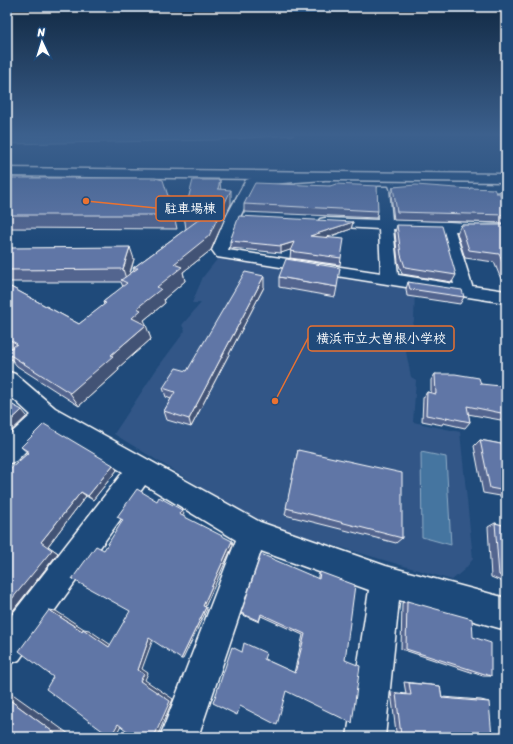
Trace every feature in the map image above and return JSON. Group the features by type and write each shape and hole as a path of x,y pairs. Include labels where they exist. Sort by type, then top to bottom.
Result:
{"main road":[{"path":"7,172 506,178"}],"street":[{"path":"326,175 315,178 252,182 247,186 240,217 220,246 220,250 223,254 390,278 506,297"},
{"path":"383,190 384,225 390,278"},
{"path":"506,196 501,196 506,205"},
{"path":"309,221 384,225 506,228"},
{"path":"446,227 465,291"},
{"path":"7,380 47,415 253,534 386,581 506,614"},
{"path":"7,453 47,415"},
{"path":"7,648 141,470"},
{"path":"179,737 253,534"},
{"path":"366,737 386,581"}],"shaded area":[{"path":"219,257 415,287 414,320 406,352 411,377 416,380 413,422 460,432 473,559 465,569 452,580 261,524 114,434 156,370 185,331 182,325 201,303 192,303 203,277"},
{"path":"421,452 446,457 451,545 422,537"}],"building":[{"path":"7,178 155,178 163,180 174,215 7,215"},
{"path":"193,180 220,180 218,189 231,190 209,236 174,264 182,267 157,287 161,289 137,308 141,310 132,318 146,325 111,355 113,356 70,393 7,353 7,351 17,344 7,338 7,285 79,324 106,303 103,302 127,283 121,280 138,268 133,268 205,215 184,215"},
{"path":"255,183 377,186 378,211 244,204"},
{"path":"416,185 470,189 494,189 496,193 499,193 504,201 506,201 506,215 397,212 393,187"},
{"path":"239,216 353,222 310,236 344,239 341,258 290,251 294,242 281,246 230,241"},
{"path":"397,225 442,226 456,275 405,267 401,255"},
{"path":"461,225 506,225 506,271 499,254 469,250"},
{"path":"130,247 123,269 7,270 7,248"},
{"path":"286,259 340,268 337,287 279,277"},
{"path":"245,272 264,276 189,419 164,411 175,392 163,388 176,368 187,371"},
{"path":"408,282 462,290 464,297 410,289"},
{"path":"435,374 455,374 479,378 481,384 500,386 501,389 506,390 506,414 467,406 470,422 426,415 427,392 436,394"},
{"path":"7,402 22,410 7,424"},
{"path":"44,424 113,465 88,496 81,492 41,542 52,550 7,605 7,472 29,452 21,447"},
{"path":"480,440 506,445 506,491 490,488"},
{"path":"298,450 402,473 402,538 286,508"},
{"path":"137,489 157,501 159,497 182,510 179,514 232,541 203,606 206,607 181,659 149,638 138,670 144,674 140,681 170,701 154,737 135,737 118,724 111,736 108,735 46,689 53,677 19,651 49,610 82,631 83,629 109,647 130,611 72,579 96,546 104,550 123,520 117,517"},
{"path":"495,523 506,526 506,577 499,575"},
{"path":"261,554 319,579 320,572 355,585 345,660 360,666 352,723 286,691 277,725 240,706 237,715 213,703 232,647 242,652 244,643 266,653 264,659 295,673 305,634 261,614 259,621 241,613"},
{"path":"407,601 472,619 473,637 491,643 491,676 406,649"},
{"path":"409,683 440,686 442,698 489,702 492,737 447,734 447,737 419,737 401,735 396,694 411,695"},
{"path":"7,698 60,737 7,737"}],"place":[{"name":"駐車場棟","path":"86,201"},
{"name":"横浜市立大曽根小学校","path":"275,401"}]}
